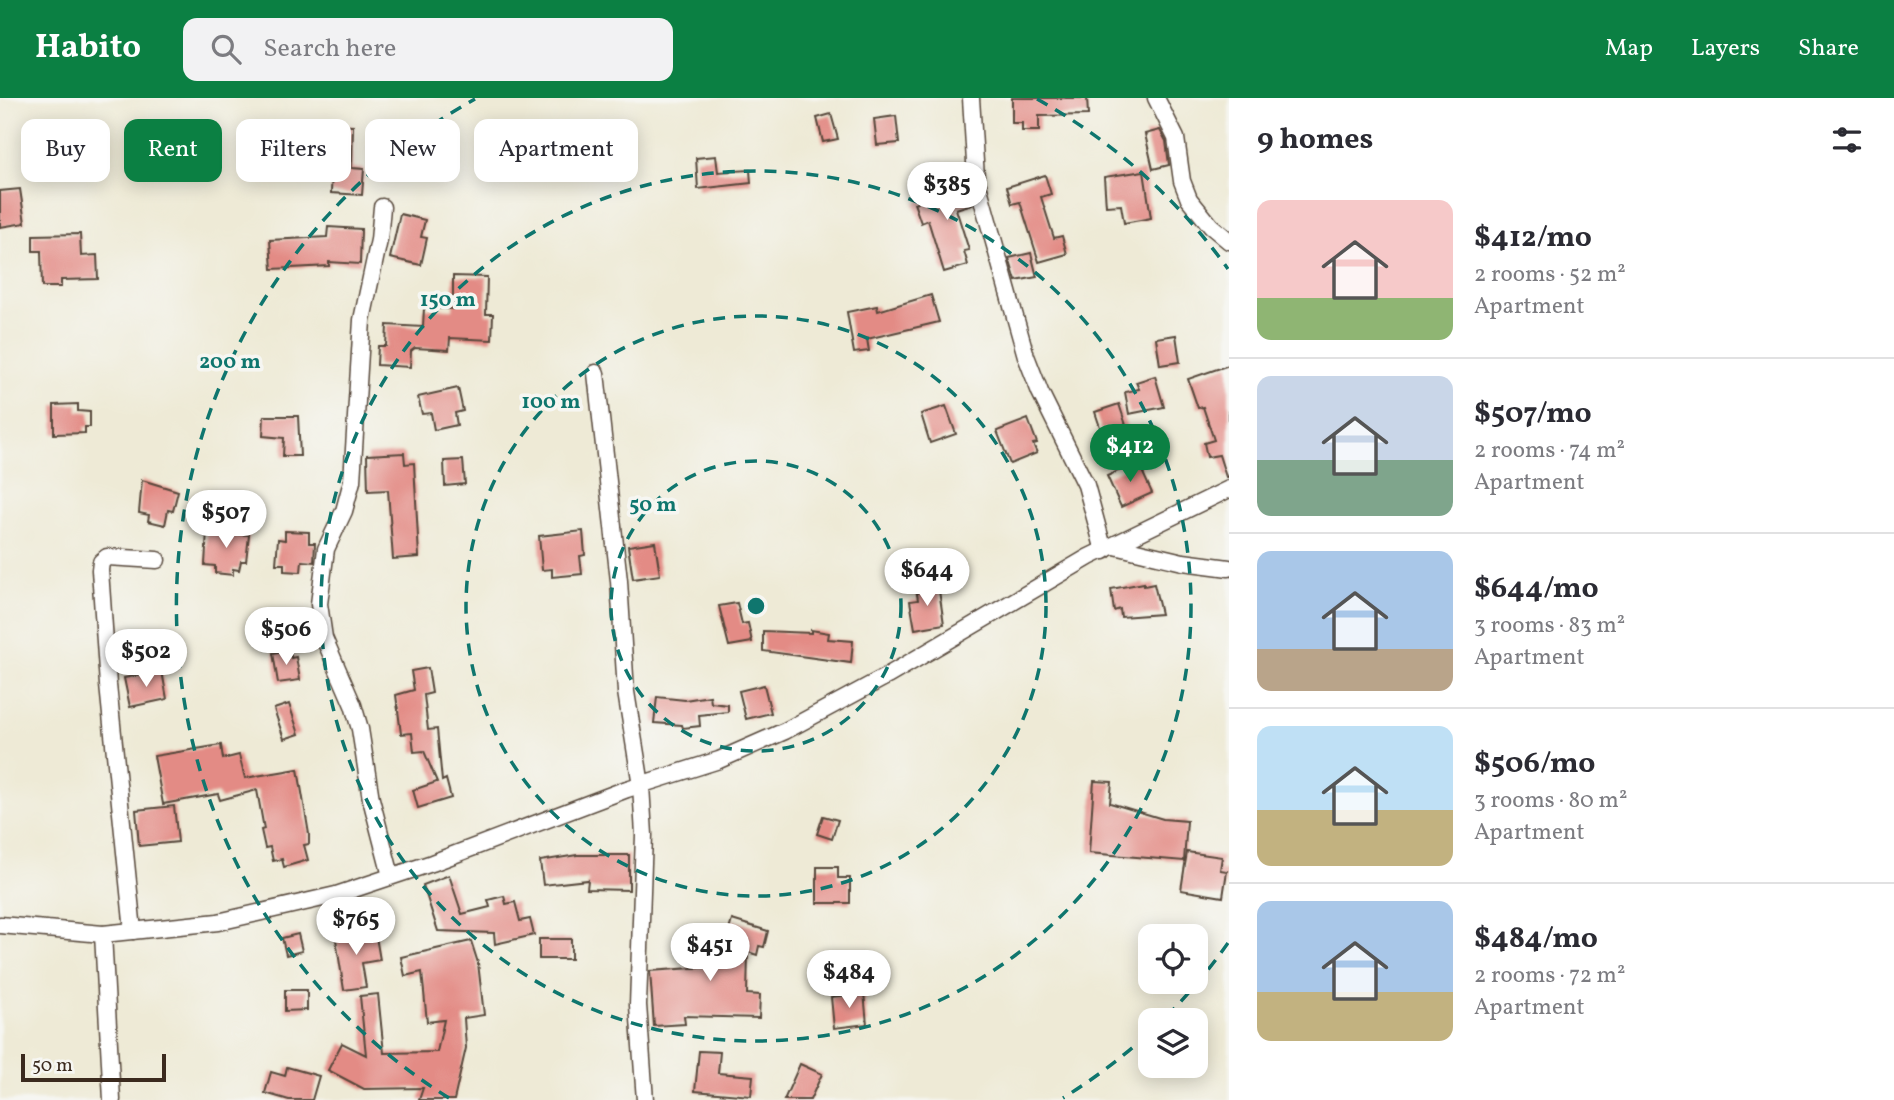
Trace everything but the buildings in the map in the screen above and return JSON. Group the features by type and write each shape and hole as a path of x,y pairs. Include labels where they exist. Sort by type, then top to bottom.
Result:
{"street":[{"path":"971,98 976,178 1026,356 1040,392 1086,485 1109,548"},
{"path":"1156,98 1175,138 1182,181 1189,199 1211,226 1229,241"},
{"path":"382,207 379,240 362,320 352,481 344,511 326,549 319,604 324,638 353,705 360,729 372,799 391,876"},
{"path":"596,373 619,581 626,692 641,785 644,835 638,1005 645,1100"},
{"path":"0,925 103,933 133,931 218,922 336,895 641,785 719,760 785,731 887,676 1068,568 1229,489"},
{"path":"1109,548 1229,568"},
{"path":"133,931 108,685 100,570 101,562 107,557 157,560"},
{"path":"103,933 112,1100"}]}
